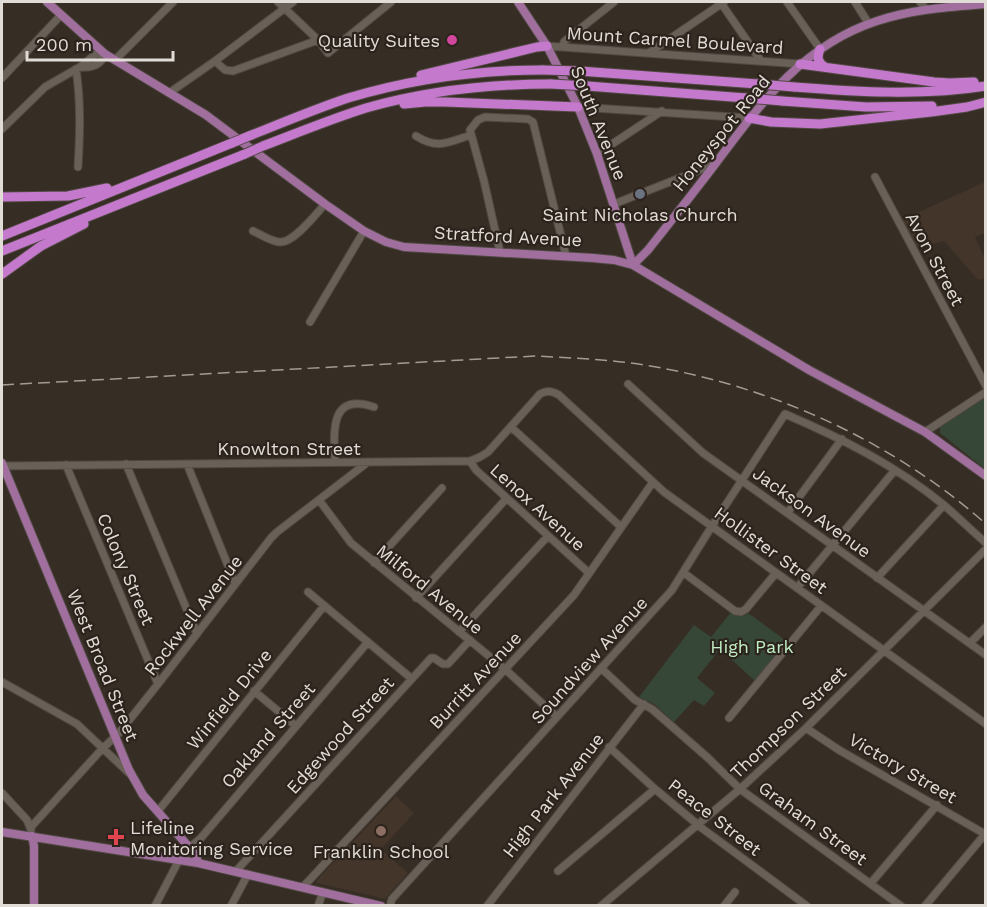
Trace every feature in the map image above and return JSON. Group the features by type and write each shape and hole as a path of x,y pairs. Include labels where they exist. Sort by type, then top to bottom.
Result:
{"highway":[{"path":"348,99 390,83 547,46"},
{"path":"820,49 818,60 825,68"},
{"path":"800,64 934,82 986,84"},
{"path":"2,236 312,111 384,88 439,77 494,71 579,71 888,93 943,91 986,84"},
{"path":"2,251 348,114 401,99 447,91 492,86 551,84 866,107 940,106 986,101"},
{"path":"749,118 771,122 820,124 931,112 986,101"},
{"path":"348,114 425,102 578,107"},
{"path":"2,197 60,196 84,193 164,170"},
{"path":"2,274 41,246 165,186"}],"main road":[{"name":"Stratford Avenue","path":"47,2 105,54 225,128 364,231 390,244 404,247 608,259 633,265 809,370 925,432 986,476"},
{"name":"South Avenue","path":"521,2 547,46 578,107 597,154 633,265"},
{"name":"Honeyspot Road","path":"633,265 645,255 749,118 800,64 820,49 850,32 923,5 986,4"},
{"name":"West Broad Street","path":"2,465 130,774 138,787 197,856 198,863"},
{"path":"2,832 32,832 198,863 381,906"},
{"path":"32,832 34,906"}],"street":[{"path":"115,60 173,2"},
{"path":"278,2 318,40 328,53 391,2"},
{"path":"169,93 293,2"},
{"path":"563,46 566,40 614,2"},
{"path":"649,53 722,2 761,61"},
{"path":"787,2 820,49"},
{"path":"855,2 869,24"},
{"path":"2,78 61,15"},
{"path":"215,61 225,70 233,71 318,40"},
{"name":"Mount Carmel Boulevard","path":"547,46 800,64"},
{"path":"2,129 45,87 78,68 96,65 105,54"},
{"path":"78,68 81,122 78,167"},
{"path":"578,107 749,118"},
{"path":"597,154 662,111"},
{"path":"500,252 470,130 478,120 485,117 528,119 533,122 566,256"},
{"path":"416,136 425,142 435,144 471,135"},
{"path":"614,204 715,164"},
{"name":"Avon Street","path":"875,177 986,386"},
{"path":"253,231 279,243 288,241 325,204"},
{"path":"310,322 364,231"},
{"name":"Jackson Avenue","path":"627,384 703,453 986,655"},
{"name":"Hollister Street","path":"511,427 537,396 548,391 559,395 670,496 986,724"},
{"path":"925,432 986,392"},
{"path":"335,462 334,430 340,412 348,406 360,403 374,407"},
{"name":"Soundview Avenue","path":"390,906 392,899 672,590 785,414 842,439"},
{"path":"470,460 486,454 511,427 621,527"},
{"path":"788,512 842,439 896,470 944,505 986,543"},
{"name":"Knowlton Street","path":"2,465 470,460"},
{"name":"Lenox Avenue","path":"470,460 476,470 589,573"},
{"name":"Rockwell Avenue","path":"32,832 102,749 115,737 277,532 368,462"},
{"path":"126,464 197,634"},
{"path":"186,464 235,583"},
{"name":"Colony Street","path":"66,465 158,684"},
{"path":"797,588 896,470"},
{"name":"Burritt Avenue","path":"303,887 574,595 653,482"},
{"path":"374,562 442,488"},
{"path":"416,598 507,499"},
{"name":"Milford Avenue","path":"319,500 351,543 506,670 557,717"},
{"path":"877,578 944,505"},
{"path":"459,632 548,536"},
{"name":"Thompson Street","path":"602,906 740,789 806,728 986,549"},
{"path":"684,573 735,611 741,612 776,573"},
{"path":"308,592 412,679"},
{"name":"Winfield Drive","path":"158,811 324,606"},
{"path":"729,718 822,606"},
{"path":"970,644 986,627"},
{"name":"Edgewood Street","path":"236,871 432,658 448,664 470,640"},
{"name":"Oakland Street","path":"190,847 368,642"},
{"name":"Graham Street","path":"601,668 635,700 652,709 740,789 901,906"},
{"path":"2,682 77,724 130,774"},
{"path":"254,691 296,726"},
{"name":"High Park Avenue","path":"487,906 644,704"},
{"name":"Victory Street","path":"806,728 839,750 985,833"},
{"name":"Peace Street","path":"609,747 698,825 796,902 807,906"},
{"path":"558,871 655,789"},
{"path":"2,793 27,820 32,832"},
{"path":"870,883 937,805"},
{"path":"925,906 985,833"},
{"path":"155,906 179,860"},
{"path":"231,906 248,874"},
{"path":"318,906 323,892"},
{"path":"724,906 735,892"}],"shaded area":[{"path":"985,182 985,233 975,237 985,259 985,278 978,280 944,241 915,248 901,220"},
{"name":"Franklin School","path":"396,796 414,813 381,849 408,873 385,899 317,883 317,880"}],"green space":[{"path":"985,396 985,469 940,433 940,426"},
{"name":"High Park","path":"731,612 740,616 748,613 788,642 755,681 720,649 697,678 715,693 704,706 694,700 674,722 654,704 639,697 694,625 711,637"}],"railway":[{"path":"2,385 535,356 630,363 691,374 737,386 826,421 869,442 910,467 949,494 986,524"}],"place":[{"name":"Quality Suites","path":"452,40"},
{"name":"Saint Nicholas Church","path":"640,194"},
{"name":"Franklin School","path":"381,831"},
{"name":"Lifeline Monitoring Service","path":"116,837"}]}
